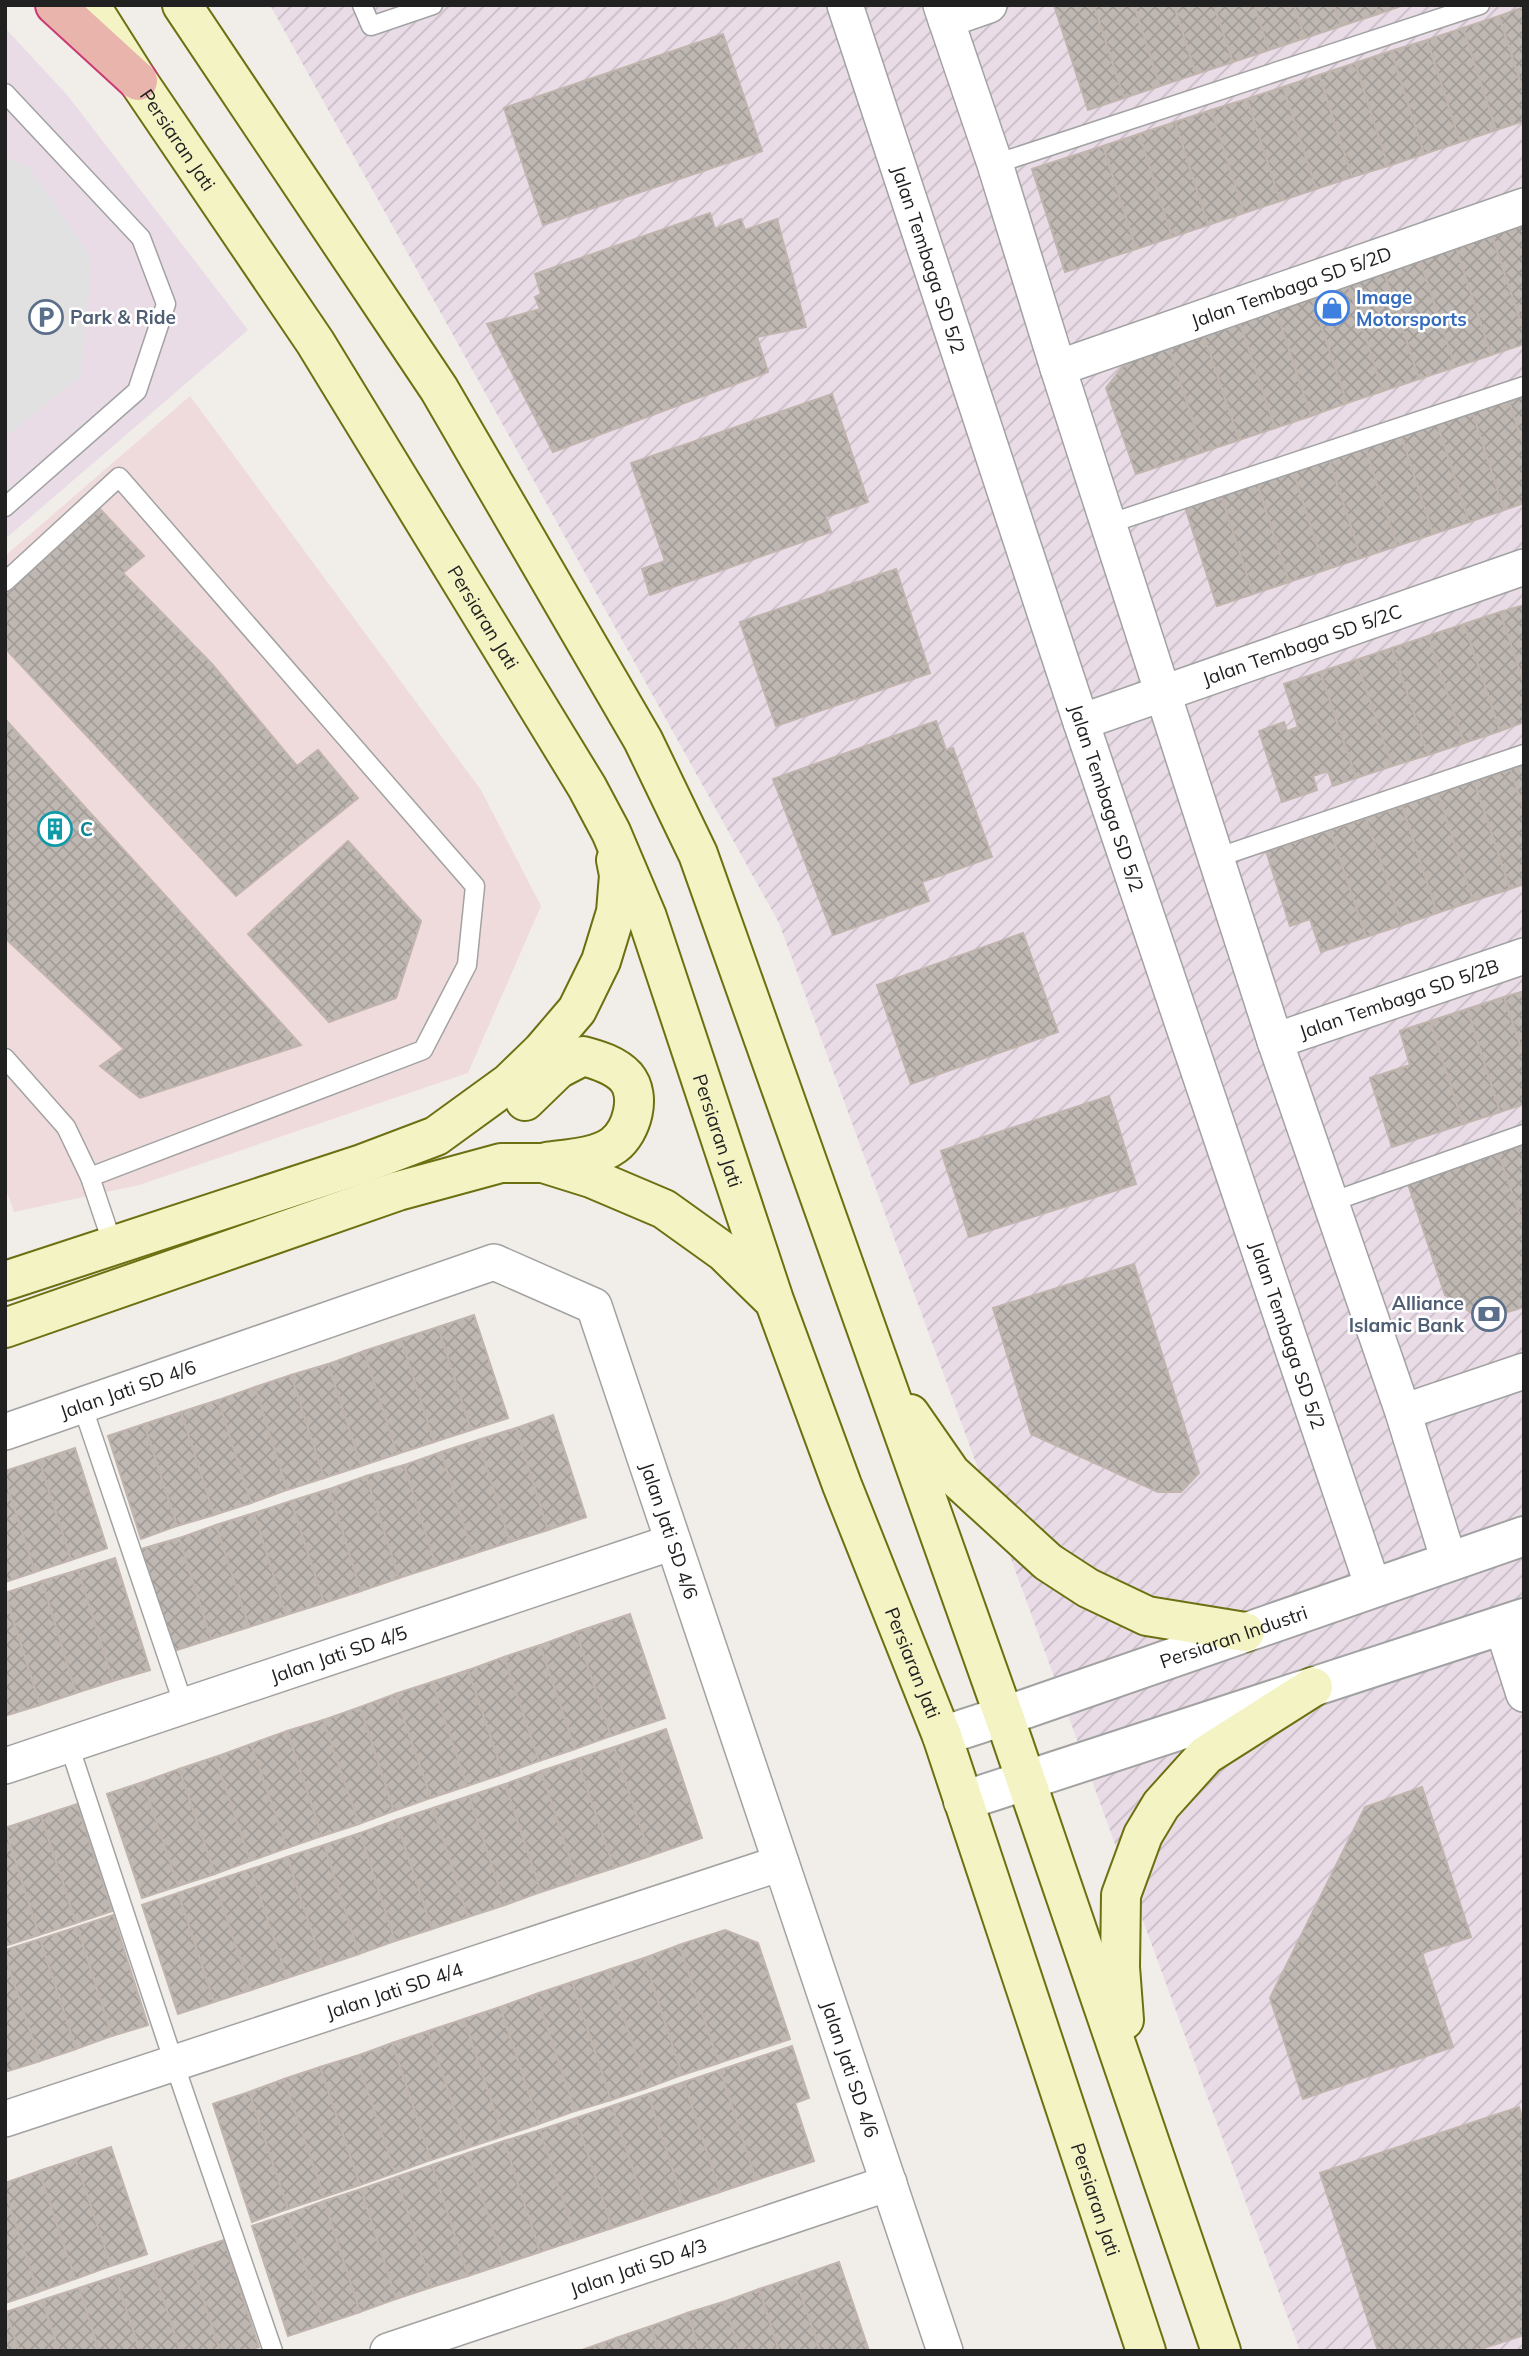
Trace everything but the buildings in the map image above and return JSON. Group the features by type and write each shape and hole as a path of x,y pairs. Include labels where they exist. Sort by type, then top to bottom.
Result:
{"highway":[{"path":"55,5 138,81"}],"main road":[{"name":"Persiaran Jati","path":"90,5 138,81 315,342 587,787 611,832 647,917 774,1300 842,1485 942,1736 1146,2351"},
{"path":"182,5 439,389 577,624 671,794 698,854 1004,1716 1221,2351"},
{"path":"436,1136 509,1083 542,1051 577,1010 601,961 617,912 618,875 611,832"},
{"path":"5,1281 362,1164 436,1136 498,1118 530,1098 558,1069 583,1056 605,1062 627,1078 635,1104 629,1126 614,1145 597,1153 543,1163 500,1163 398,1191 5,1328"},
{"path":"543,1163 591,1178 664,1209 724,1252 774,1300"},
{"path":"879,1369 951,1473 1048,1562 1088,1588 1147,1616 1245,1632"},
{"path":"1130,2080 1120,1967 1121,1895 1143,1835 1161,1805 1206,1755 1313,1688"}],"street":[{"name":"Jalan Tembaga SD 5/2","path":"845,5 1081,722 1373,1587"},
{"path":"989,5 944,13 995,164 1275,1041 1403,1412 1450,1561"},
{"name":"Jalan Tembaga SD 5/2D","path":"1058,368 1524,206"},
{"name":"Jalan Tembaga SD 5/2C","path":"1081,722 1524,567"},
{"name":"Jalan Tembaga SD 5/2B","path":"1275,1041 1524,956"},
{"name":"Jalan Jati SD 4/6","path":"5,1432 494,1262 594,1306 945,2351"},
{"path":"1403,1412 1524,1371"},
{"name":"Persiaran Industri","path":"942,1736 1524,1536"},
{"name":"Jalan Jati SD 4/5","path":"5,1766 673,1542"},
{"path":"963,1801 1513,1621 1524,1695"},
{"name":"Jalan Jati SD 4/4","path":"5,2119 781,1863"},
{"name":"Jalan Jati SD 4/3","path":"387,2351 889,2183"}],"lane":[{"path":"362,5 371,26 433,5"},
{"path":"995,164 1480,5"},
{"path":"5,93 141,238 166,304 137,391 5,508"},
{"path":"1108,524 1524,386"},
{"path":"5,582 119,477 475,886 467,965 423,1049 90,1177"},
{"path":"1216,858 1524,754"},
{"path":"5,1058 66,1127 90,1177 113,1245"},
{"path":"1331,1202 1524,1134"},
{"path":"82,1405 184,1706"},
{"path":"69,1745 273,2351"}],"shaded area":[{"path":"270,5 1524,5 1524,2351 1300,2351 779,923"},
{"path":"5,28 68,96 248,330 5,539"},
{"name":"Park & Ride","path":"5,157 29,167 92,259 81,376 5,437"},
{"path":"190,396 481,790 541,906 468,1073 139,1185 14,1212 5,1187 5,556"}],"place":[{"name":"Image Motorsports","path":"1332,308"},
{"name":"Park & Ride","path":"46,317"},
{"name":"C","path":"55,829"},
{"name":"Alliance Islamic Bank","path":"1489,1314"}]}
